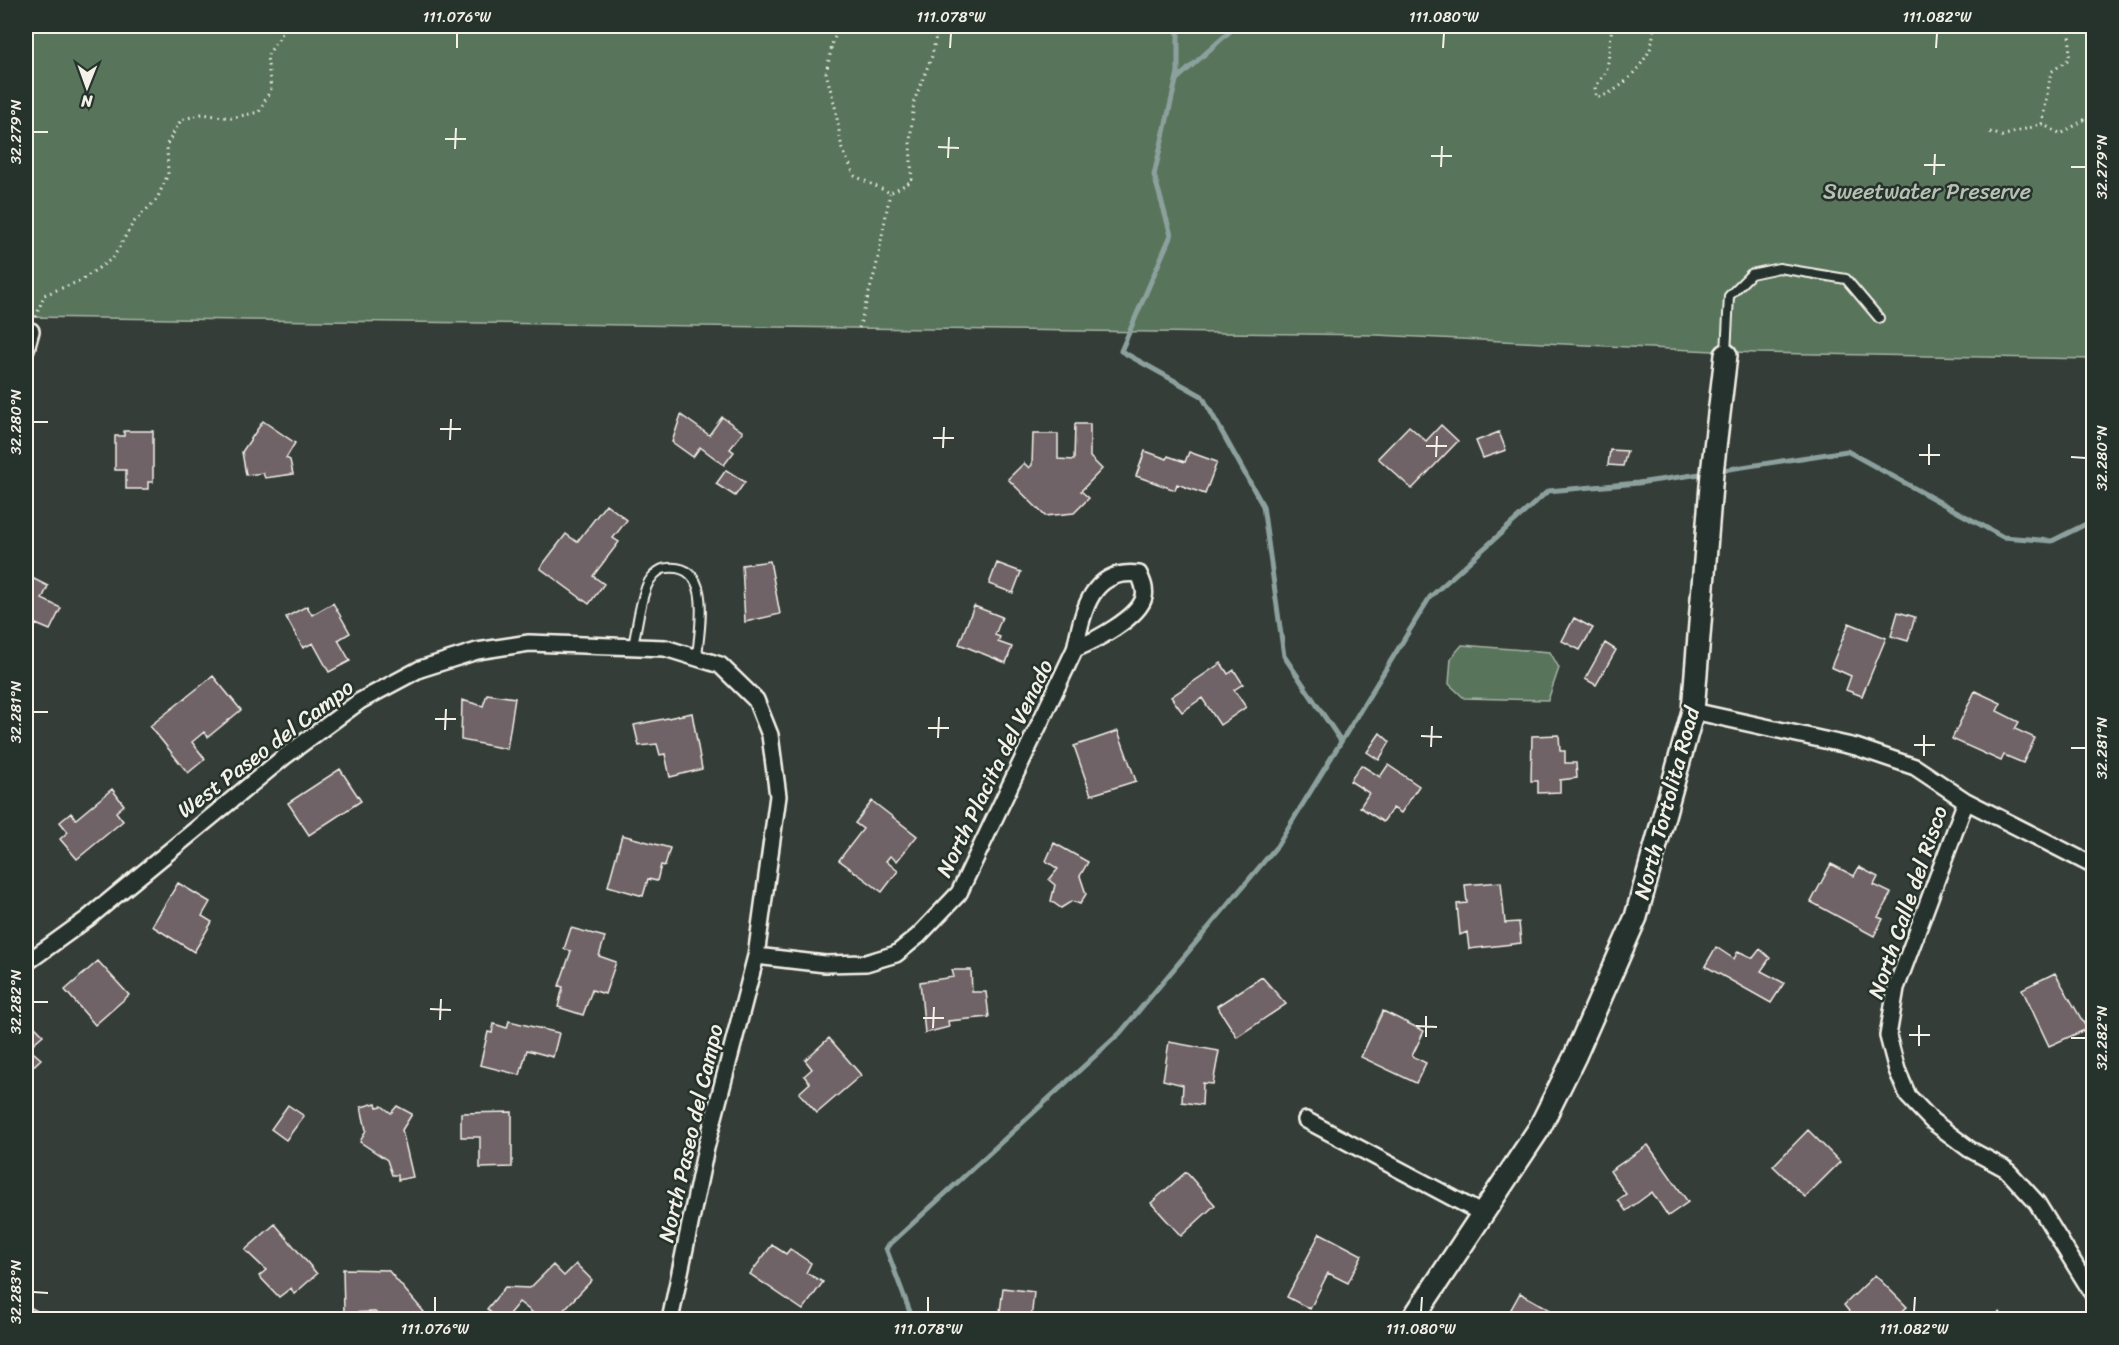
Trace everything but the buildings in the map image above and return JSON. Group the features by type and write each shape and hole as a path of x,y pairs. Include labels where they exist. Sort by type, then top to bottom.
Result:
{"street":[{"path":"26,349 31,331"},
{"name":"North Tortolita Road","path":"1412,1320 1539,1129 1575,1056 1636,917 1693,711 1712,473 1726,355"},
{"name":"North Placita del Venado","path":"756,957 825,964 866,963 897,954 918,936 959,893 1075,649 1080,626 1096,586 1109,576 1124,572 1138,574 1144,585 1144,598 1132,615 1098,639 1075,649"},
{"name":"West Paseo del Campo","path":"26,963 87,919 284,757 360,701 410,675 477,651 529,643 665,648 720,664 756,700 770,735 778,795 756,957"},
{"path":"1693,711 1856,747 1916,767 1966,801 2094,866"},
{"name":"North Calle del Risco","path":"1966,801 1896,988 1888,1036 1897,1070 1908,1096 1932,1121 1963,1144 2006,1169 2037,1203 2094,1296"},
{"name":"North Paseo del Campo","path":"670,1320 706,1148 756,957"},
{"path":"1306,1120 1483,1214"}],"lane":[{"path":"1726,355 1729,296 1751,274 1779,268 1846,279 1879,318"},
{"path":"633,646 646,587 657,572 668,568 684,570 694,576 701,595 697,657"}],"path":[{"path":"26,28 32,26"},
{"path":"31,331 44,295 80,281 113,258 133,223 158,199 168,174 167,144 181,120 202,114 231,118 259,112 271,89 267,56 286,26"},
{"path":"840,26 833,41 826,74 835,106 842,150 855,176 890,193"},
{"path":"890,193 912,181 910,142 914,101 932,56 938,26"},
{"path":"1612,26 1607,71 1595,87 1596,97 1606,96 1640,66 1651,47 1654,26"},
{"path":"2042,124 2051,72 2069,59 2071,26"},
{"path":"1990,132 2002,136 2042,124 2061,134 2084,120 2094,127"},
{"path":"859,328 876,268 890,193"}],"green space":[{"name":"Sweetwater Preserve","path":"26,26 2093,26 2093,359 1756,353 1376,335 26,317"},
{"path":"1462,645 1550,652 1559,668 1548,700 1464,698 1449,684 1451,658"}],"waterway":[{"path":"1178,26 1178,72 1154,175 1171,235 1121,351 1202,396 1263,506 1284,656 1341,741"},
{"path":"1177,79 1236,26"},
{"path":"1716,471 1847,451 2003,537 2052,541 2094,520"},
{"path":"913,1320 886,1248 1120,1033 1277,846 1430,597 1548,491 1638,483 1707,473"}]}
